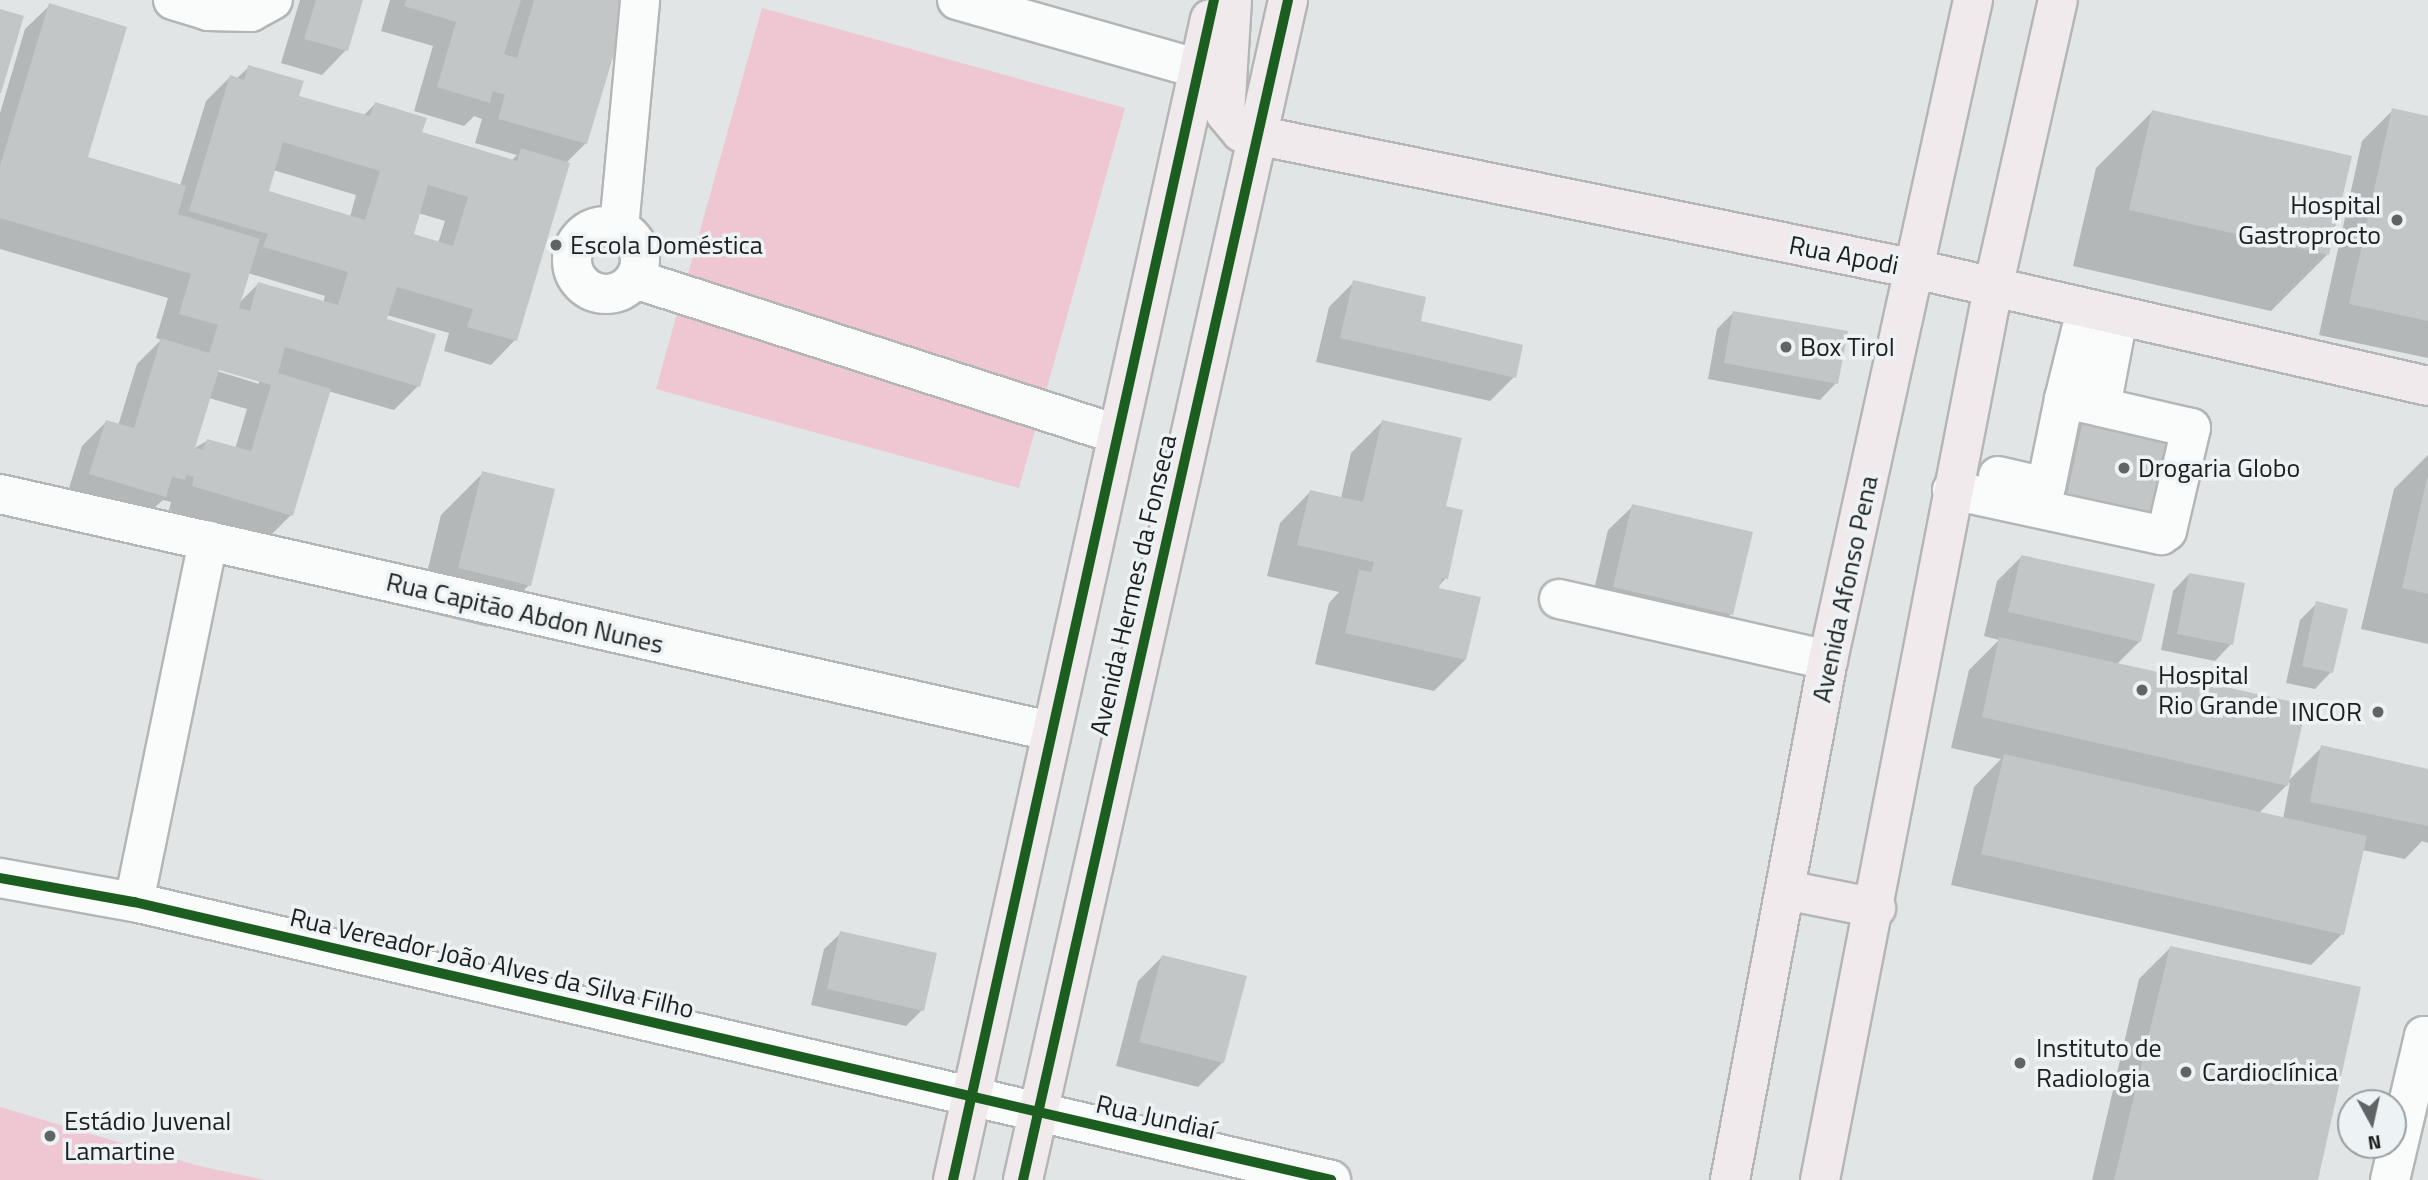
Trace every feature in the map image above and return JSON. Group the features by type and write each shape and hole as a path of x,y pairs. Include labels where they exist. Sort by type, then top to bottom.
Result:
{"main road":[{"name":"Avenida Hermes da Fonseca","path":"953,1180 1050,731 1214,0"},
{"path":"1232,0 1225,113 1241,132 1257,136"},
{"name":"Avenida Hermes da Fonseca","path":"1023,1180 1287,0"},
{"name":"Avenida Afonso Pena","path":"1730,1180 1828,660 1973,0"},
{"path":"1820,1180 1876,908 1955,478 1993,288 2058,0"},
{"name":"Rua Apodi","path":"1257,136 1915,270 2428,386"},
{"path":"1786,890 1876,908"}],"street":[{"path":"173,0 208,11 251,12 273,0"},
{"path":"635,279 639,250 619,228 640,0"},
{"path":"957,0 1200,69"},
{"path":"619,228 596,229 578,242 574,271 594,292 609,295 635,279 1116,434"},
{"path":"1955,478 2046,487 2064,399 2102,314"},
{"path":"2101,407 2102,314"},
{"path":"1955,478 2161,535 2173,523 2191,428 2064,399"},
{"name":"Rua Capitão Abdon Nunes","path":"0,494 1050,731"},
{"path":"134,902 208,541"},
{"path":"1559,599 1828,660"},
{"name":"Rua Vereador João Alves da Silva Filho","path":"0,878 134,902 971,1099"},
{"path":"2390,1180 2424,1036 2428,1037"},
{"name":"Rua Jundiaí","path":"971,1099 1331,1180"}],"shaded area":[{"path":"762,8 1125,108 1019,488 656,389"},
{"name":"Estádio Juvenal Lamartine","path":"0,1107 199,1166 265,1180 0,1180"}],"building":[{"path":"316,0 363,0 348,51 304,39"},
{"path":"406,0 521,0 504,54 517,58 534,0 630,0 587,144 498,119 505,95 493,91 490,103 437,87 456,22 404,6"},
{"path":"49,3 127,27 88,157 186,186 178,214 260,239 239,308 250,311 258,282 338,305 348,272 263,247 268,234 189,211 230,75 244,80 248,65 304,81 299,96 370,116 375,102 427,118 422,132 517,161 521,148 570,163 517,341 467,327 473,309 397,287 387,319 436,334 420,387 285,347 278,373 331,389 293,516 192,486 194,477 186,475 185,480 172,477 166,497 89,474 106,420 134,428 161,338 209,353 218,325 179,314 191,274 0,218 0,166","holes":["283,142 380,171 365,220 269,191","428,185 468,197 453,246 414,234","219,370 271,385 251,451 207,439 203,450 195,448"]},
{"path":"0,9 24,16 1,93 0,93"},
{"name":"Hospital Gastroprocto","path":"2392,108 2428,116 2428,321 2349,304"},
{"path":"2152,110 2352,156 2329,255 2129,210"},
{"path":"1353,280 1426,297 1421,321 1523,345 1516,378 1340,338"},
{"name":"Box Tirol","path":"1733,311 1848,331 1838,384 1724,363"},
{"path":"1382,420 1462,438 1446,506 1463,510 1448,579 1442,578 1439,588 1481,597 1466,660 1345,633 1359,570 1371,572 1374,562 1297,545 1310,490 1363,502"},
{"name":"Drogaria Globo","path":"2083,420 2182,440 2165,516 2067,495"},
{"path":"482,471 555,489 531,586 458,568"},
{"path":"2428,478 2428,594 2402,588"},
{"path":"1632,504 1753,532 1733,615 1613,587"},
{"path":"2021,555 2155,584 2141,642 2008,612"},
{"path":"2189,573 2245,583 2233,645 2177,634"},
{"path":"2316,601 2348,609 2333,673 2302,666"},
{"path":"1999,637 2307,705 2288,786 1982,717"},
{"path":"2321,745 2428,769 2428,826 2310,802"},
{"path":"2004,754 2367,836 2344,935 1981,854"},
{"path":"840,931 937,953 924,1011 827,989"},
{"path":"2170,946 2361,987 2318,1180 2114,1180"},
{"path":"1162,955 1247,976 1224,1063 1139,1042"}],"cycle path":[{"path":"953,1180 1214,0"},
{"path":"1023,1180 1288,0"},
{"path":"0,878 134,902 1331,1180"}],"place":[{"name":"Hospital Gastroprocto","path":"2397,220"},
{"name":"Escola Doméstica","path":"556,245"},
{"name":"Box Tirol","path":"1786,347"},
{"name":"Drogaria Globo","path":"2124,468"},
{"name":"Hospital Rio Grande","path":"2142,690"},
{"name":"INCOR","path":"2378,712"},
{"name":"Instituto de Radiologia","path":"2020,1063"},
{"name":"Cardioclínica","path":"2186,1072"},
{"name":"Estádio Juvenal Lamartine","path":"50,1136"}]}
